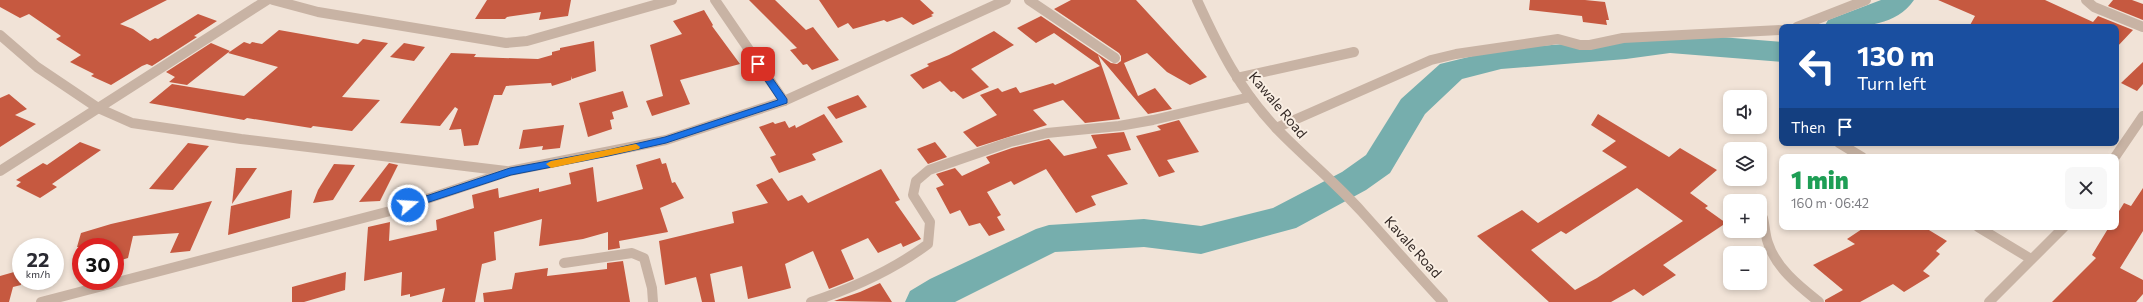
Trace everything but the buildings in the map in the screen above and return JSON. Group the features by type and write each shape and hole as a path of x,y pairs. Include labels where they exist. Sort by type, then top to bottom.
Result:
{"street":[{"path":"0,171 267,0"},
{"path":"273,0 318,12 506,43 527,41 672,0"},
{"path":"41,302 394,210 510,171 600,155 666,140 784,101 1006,0"},
{"path":"1028,0 1115,58"},
{"name":"Kawale Road","path":"1197,0 1224,58 1250,97 1276,128 1361,211"},
{"path":"1805,24 1866,0"},
{"path":"2086,0 2094,7 2143,27"},
{"path":"718,1 784,101"},
{"path":"1276,128 1431,60 1456,54 1558,39 1580,45 1590,45 1623,38 1779,30"},
{"path":"0,35 37,67 98,108 113,116 132,123 156,128 510,171"},
{"path":"1238,78 1354,52"},
{"path":"811,302 876,278 906,262 928,244 930,222 913,195 916,181 929,170 1010,142 1047,133 1119,126 1153,120 1250,97"},
{"path":"2117,154 2143,116"},
{"path":"1844,146 1857,154"},
{"name":"Kavale Road","path":"1361,211 1394,250 1443,302"},
{"path":"1983,230 2030,259"},
{"path":"1989,302 2030,259 2061,230"},
{"path":"1767,238 1768,243 1779,263 1799,286 1819,302"},
{"path":"564,263 632,253 644,258 652,288 653,302"}],"waterway":[{"path":"1847,24 1891,7 1899,0"},
{"path":"924,302 944,290 1049,239 1144,233 1201,240 1283,219 1354,181 1378,164 1413,107 1451,71 1501,59 1626,49 1670,43 1779,52"}],"slow traffic":[{"path":"551,164 636,147"}],"route":[{"path":"408,205 510,171 608,153 666,140 784,101 758,64"}]}
